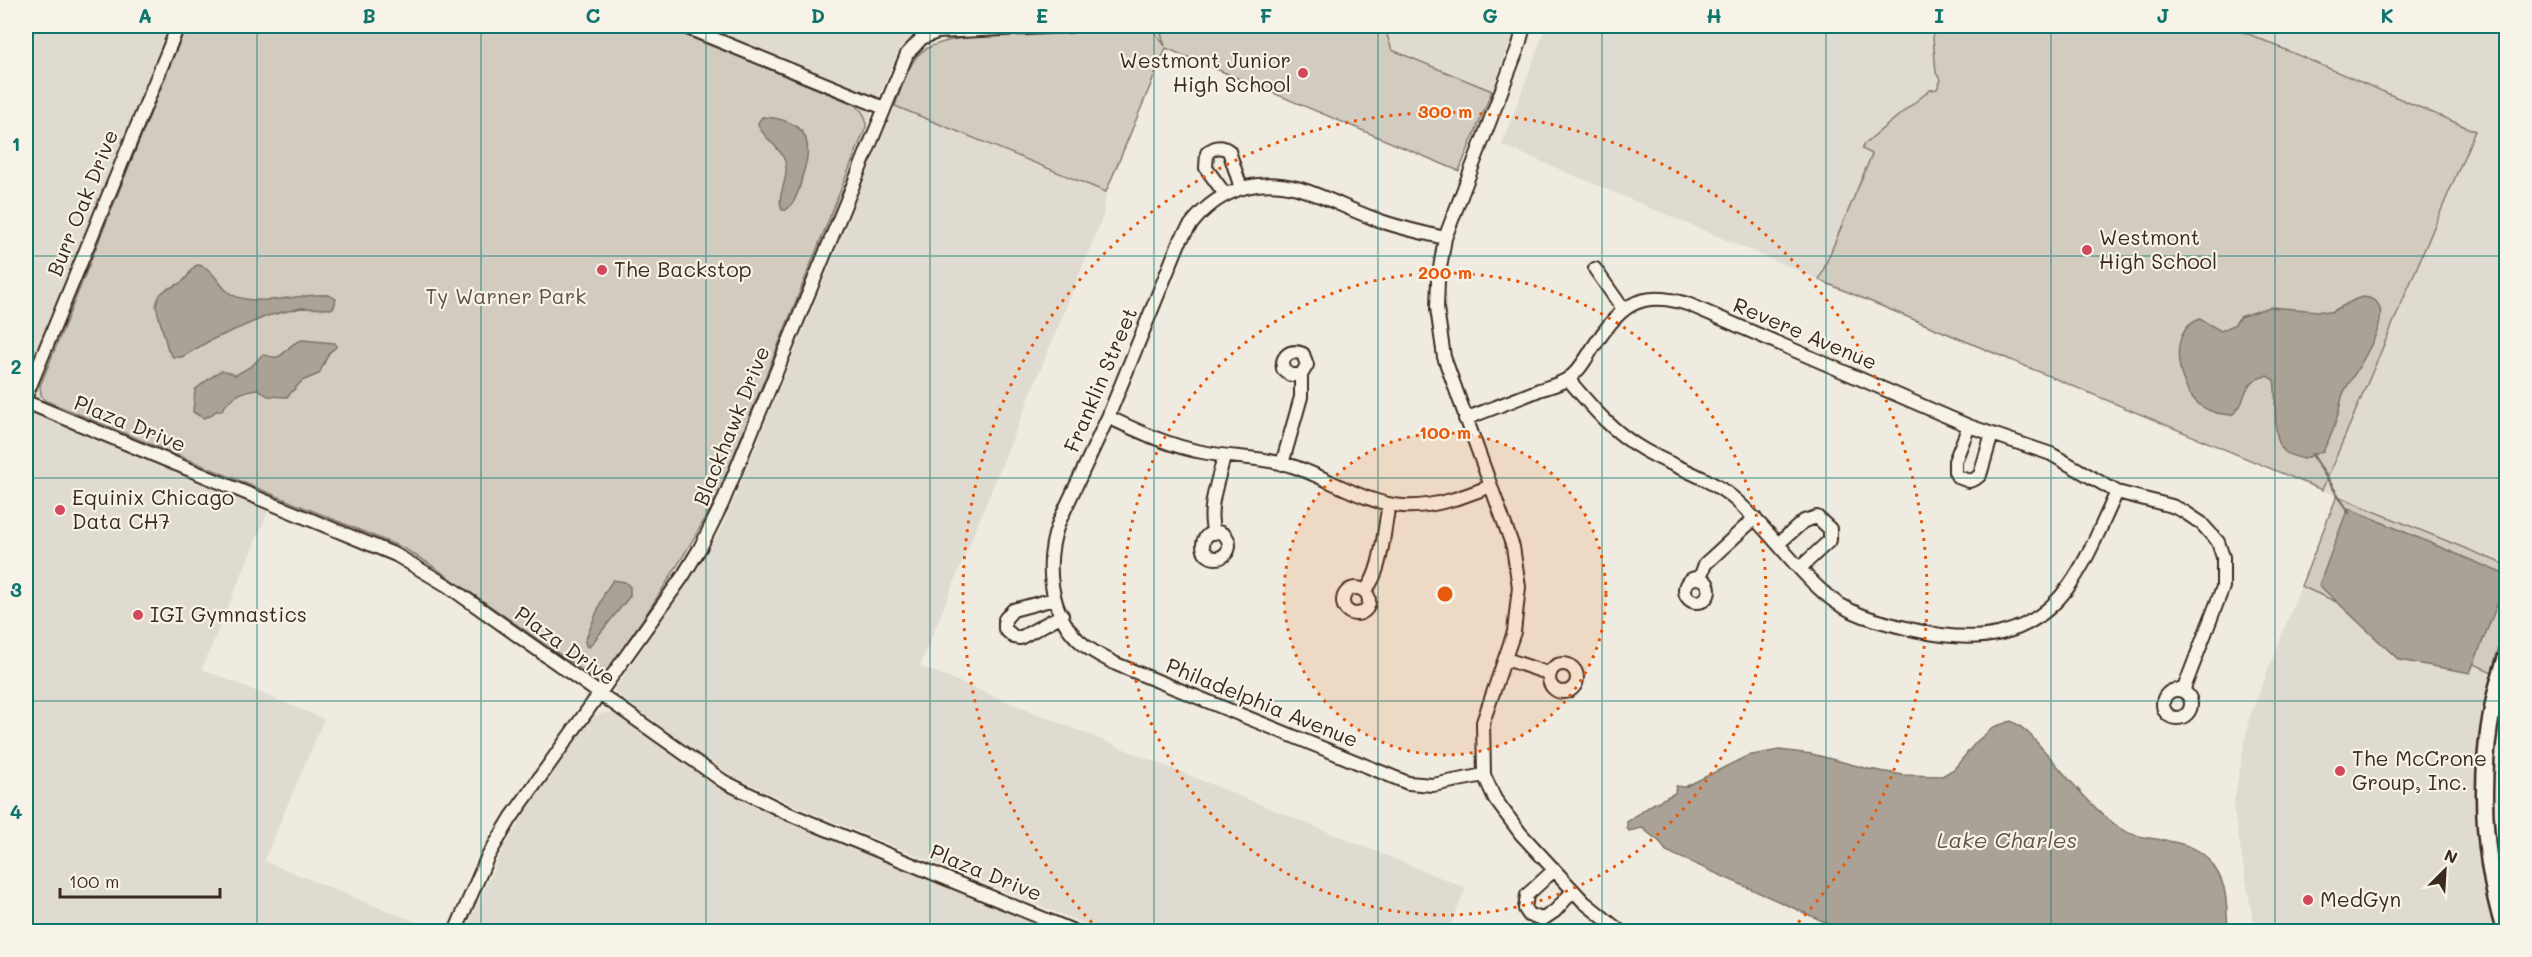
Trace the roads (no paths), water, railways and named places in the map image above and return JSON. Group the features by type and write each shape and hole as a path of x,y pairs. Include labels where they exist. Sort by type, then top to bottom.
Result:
{"street":[{"name":"Burr Oak Drive","path":"26,396 177,26"},
{"path":"683,26 884,108"},
{"name":"Blackhawk Drive","path":"455,932 483,866 499,837 683,576 713,525 907,54 929,34 948,31 1070,26"},
{"path":"1524,26 1519,45 1445,238 1438,280 1439,329 1444,357 1513,547 1519,587 1514,632 1484,722 1484,775 1506,816 1573,891 1596,914 1621,932"},
{"path":"1241,188 1229,151 1217,147 1207,153 1206,168 1224,194 1241,188 1273,185 1297,188 1387,224 1445,238"},
{"name":"Franklin Street","path":"1054,599 1049,564 1054,536 1108,417 1179,243 1192,223 1224,194"},
{"path":"1466,419 1568,379 1585,361 1612,319 1623,309 1595,269"},
{"name":"Revere Avenue","path":"1623,309 1635,303 1656,299 1667,299 1690,305 1969,426 2051,453 2117,492 2183,511 2201,523 2218,542 2223,557 2223,586 2183,691"},
{"path":"1282,464 1300,397 1301,375"},
{"path":"1568,379 1593,410 1617,432 1649,453 1716,486 1755,518 1822,592 1845,608 1862,616 1951,638 1975,638 2006,633 2037,617 2051,606 2069,586 2117,492"},
{"name":"Plaza Drive","path":"26,402 396,555 448,586 723,781 765,803 1076,932"},
{"path":"1108,417 1178,446 1224,456 1282,464 1389,504 1417,507 1436,504 1491,486"},
{"path":"1969,426 1954,467 1958,477 1963,480 1975,479 1980,475 1992,434"},
{"path":"1215,533 1212,526 1213,505 1224,456"},
{"path":"1364,591 1376,570 1389,504"},
{"path":"1779,543 1804,521 1817,517 1830,529 1830,540 1800,567"},
{"path":"1700,578 1705,564 1755,518"},
{"path":"1054,599 1013,610 1005,619 1005,629 1014,637 1020,638 1062,615"},
{"name":"Philadelphia Avenue","path":"1054,599 1068,627 1084,645 1116,664 1396,779 1433,785 1484,775"},
{"path":"1506,658 1550,674"},
{"path":"2505,932 2490,864 2485,796 2493,710 2506,658"},
{"path":"1554,870 1527,896 1525,909 1529,915 1543,920 1573,891"}],"water":[{"path":"762,117 776,118 790,123 802,131 807,144 806,161 800,186 786,210 782,210 780,199 786,172 785,161 759,127 758,123"},
{"path":"198,265 209,270 226,290 237,297 272,300 329,295 336,299 334,307 331,309 301,308 267,316 211,340 182,357 173,357 168,350 156,306 158,298 165,290 182,282"},
{"path":"2363,297 2376,302 2381,312 2379,325 2373,341 2343,394 2338,415 2323,451 2303,459 2285,452 2280,446 2276,428 2274,380 2267,376 2258,379 2248,387 2238,410 2232,415 2216,413 2201,406 2186,387 2181,374 2179,347 2182,335 2189,325 2200,319 2221,331 2235,324 2240,317 2270,307 2331,312"},
{"path":"302,340 335,343 337,346 329,353 319,374 302,381 287,397 268,396 258,389 236,395 221,411 216,411 210,416 203,418 193,412 195,390 219,372 236,375 253,365 262,355 280,356 293,344"},
{"path":"2348,508 2506,575 2506,582 2470,673 2399,660 2319,585"},
{"path":"613,580 625,582 630,587 630,596 589,647 586,646 585,641 605,592"},
{"name":"Lake Charles","path":"2011,721 2031,736 2090,802 2118,827 2128,833 2188,846 2199,851 2208,859 2220,876 2223,885 2228,931 1845,931 1666,851 1660,842 1642,828 1629,831 1627,828 1627,822 1653,804 1675,793 1676,786 1685,787 1747,756 1779,750 1812,754 1903,775 1942,776 1954,769 1976,742 1994,727"}],"waterway":[{"path":"2312,454 2349,513"}],"place":[{"name":"Westmont Junior High School","path":"1303,73"},
{"name":"Westmont High School","path":"2087,250"},
{"name":"The Backstop","path":"602,270"},
{"name":"Equinix Chicago Data CH7","path":"60,510"},
{"name":"IGI Gymnastics","path":"138,615"},
{"name":"The McCrone Group, Inc.","path":"2340,771"},
{"name":"MedGyn","path":"2308,900"}],"park label":[{"name":"Ty Warner Park","path":"506,297"}]}
